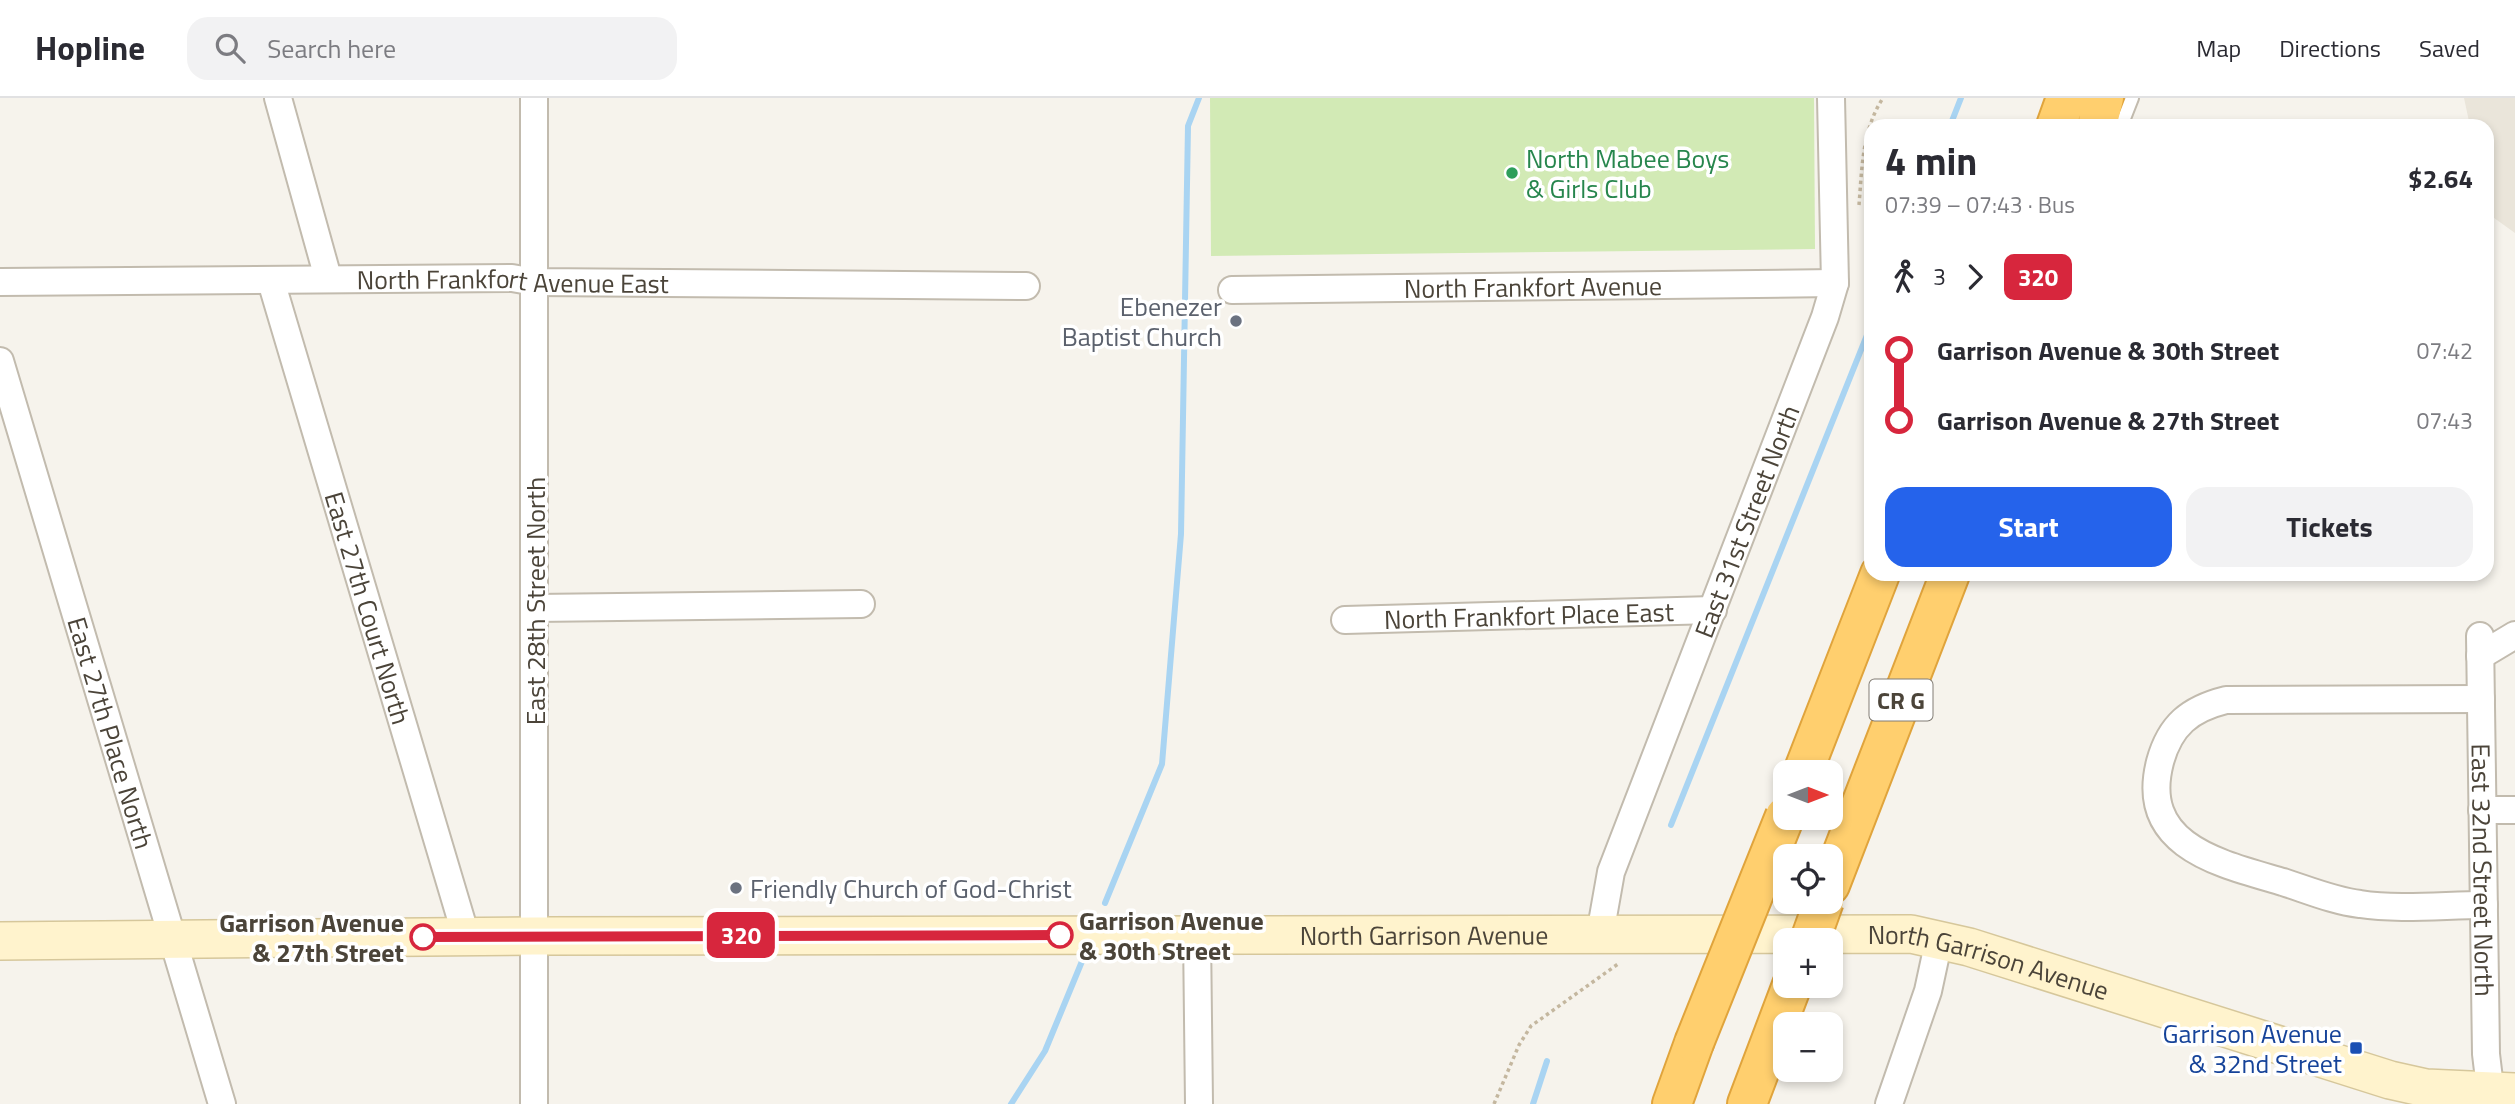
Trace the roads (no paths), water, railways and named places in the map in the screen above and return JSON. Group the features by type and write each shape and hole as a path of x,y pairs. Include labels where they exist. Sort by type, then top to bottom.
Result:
{"highway":[{"path":"2058,119 2066,98"},
{"path":"2099,119 2104,98"},
{"name":"CR G","path":"1807,760 1877,581"},
{"name":"CR G","path":"1843,852 1947,581"},
{"path":"1672,1104 1779,830"},
{"path":"1754,1087 1787,998"}],"street":[{"path":"278,98 328,278"},
{"name":"East 28th Street North","path":"534,98 534,1104"},
{"name":"East 31st Street North","path":"1600,934 1611,872 1825,317 1835,283 1831,98"},
{"name":"North Frankfort Avenue East","path":"0,282 512,278 535,282 1026,286"},
{"name":"East 27th Court North","path":"271,281 466,936"},
{"name":"North Frankfort Avenue","path":"1232,290 1835,283"},
{"name":"East 27th Place North","path":"0,361 222,1104"},
{"path":"535,608 861,604"},
{"name":"North Frankfort Place East","path":"1345,620 1713,610"},
{"name":"East 32nd Street North","path":"2499,1096 2486,1054 2480,646 2515,635"},
{"path":"2481,699 2226,700 2205,706 2172,730 2165,744 2157,776 2157,794 2163,817 2173,835 2213,861 2361,905 2484,905"},
{"path":"2482,810 2515,810"},
{"path":"1197,934 1199,1104"},
{"name":"North Garrison Avenue","path":"0,941 466,936 1911,934 1969,947 2390,1080 2426,1088 2499,1096"},
{"path":"1889,1104 1928,991 1939,940"}],"lane":[{"path":"2124,119 2132,98"}],"waterway":[{"path":"1105,903 1162,764 1181,534 1188,126 1199,98"},
{"path":"1953,119 1961,98"},
{"path":"1671,825 1864,342"},
{"path":"1011,1104 1045,1051 1085,954"},
{"path":"1533,1104 1547,1061"}],"place":[{"name":"North Mabee Boys & Girls Club","path":"1512,173"},
{"name":"Ebenezer Baptist Church","path":"1236,321"},
{"name":"Friendly Church of God-Christ","path":"736,888"},
{"name":"Garrison Avenue & 30th Street","path":"1060,935"},
{"name":"Garrison Avenue & 27th Street","path":"423,937"},
{"name":"Garrison Avenue & 32nd Street","path":"2356,1048"}]}
